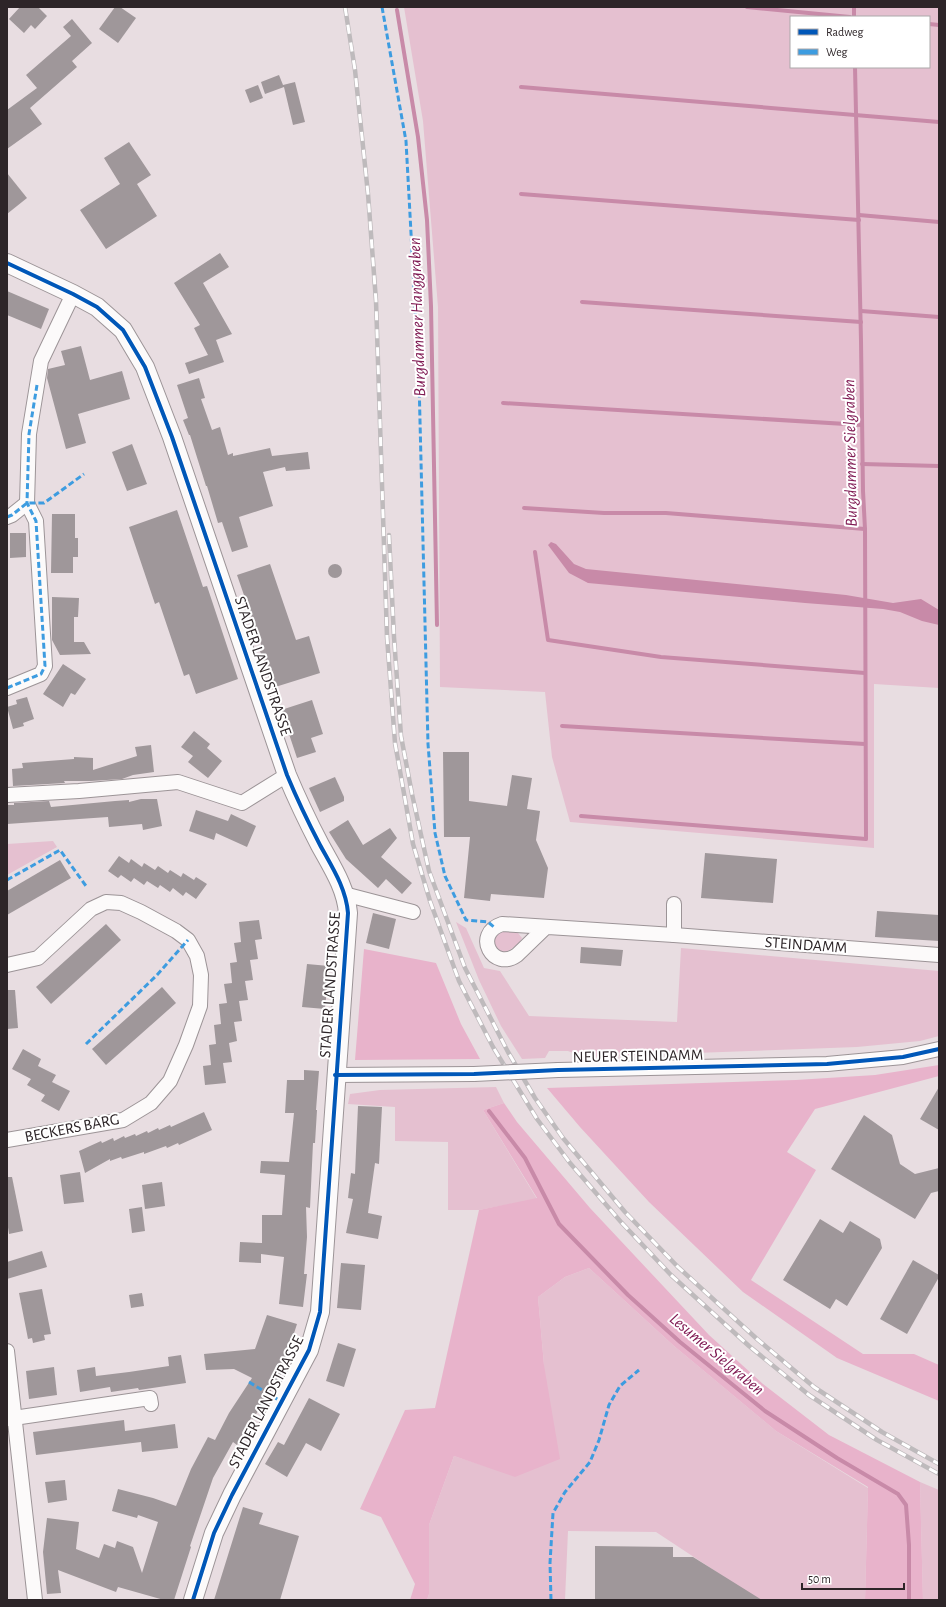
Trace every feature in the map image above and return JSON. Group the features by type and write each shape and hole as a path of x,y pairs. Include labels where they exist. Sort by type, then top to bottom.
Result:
{"street":[{"name":"STADER LANDSTRASSE","path":"7,263 97,307 123,330 145,367 172,437 287,775 299,803 340,882 348,913 320,1312 309,1350 232,1494 214,1534 192,1600"},
{"path":"7,688 41,674 45,666 36,521 27,503 29,434 41,361 73,294"},
{"path":"7,517 12,515 27,503"},
{"path":"7,795 79,791 178,782 242,804 287,775"},
{"path":"344,894 413,912"},
{"name":"BECKERS BARG","path":"7,965 38,958 91,909 106,902 121,904 141,912 176,931 188,940 197,956 201,975 200,1006 186,1045 170,1081 151,1102 123,1120 7,1140"},
{"path":"674,904 674,935"},
{"name":"STEINDAMM","path":"546,927 939,955"},
{"name":"NEUER STEINDAMM","path":"336,1075 474,1074 558,1070 827,1064 903,1057 939,1048"},
{"path":"7,1351 10,1418 35,1600"},
{"path":"10,1418 150,1398 151,1404"}],"shaded area":[{"path":"404,7 939,7 939,688 874,684 874,848 570,822 552,757 545,692 440,687 438,307 423,121"},
{"path":"551,542 556,544 574,564 586,569 846,595 893,603 921,599 939,610 939,625 922,621 900,612 883,609 588,583 569,573 548,545"},
{"path":"53,841 57,847 7,875 7,844"},
{"path":"456,922 466,928 484,968 500,971 529,1016 677,1022 681,948 939,971 939,1036 920,1041 857,1047 584,1057 568,1051 549,1051 545,1058 522,1059 501,1026 479,980"},
{"path":"502,931 518,933 522,938 519,943 507,952 501,952 496,949 494,944 497,935"},
{"path":"364,949 436,963 461,1024 480,1059 355,1060"},
{"path":"939,1065 939,1076 815,1109 787,1152 816,1170 751,1280 863,1354 914,1354 939,1365 939,1401 837,1358 743,1292 649,1202 580,1127 547,1088 796,1080 875,1075"},
{"path":"496,1087 504,1103 483,1110 537,1199 479,1210 448,1210 448,1142 395,1141 395,1107 348,1104 350,1094 380,1090"},
{"path":"504,1103 517,1122 590,1208 709,1335 763,1384 829,1435 920,1482 923,1600 865,1600 868,1487 776,1431 674,1346 589,1268 565,1277 538,1297 544,1365 560,1459 515,1477 454,1456 429,1525 429,1594 427,1600 410,1600 415,1584 381,1517 360,1509 405,1410 435,1408 479,1210 537,1198 483,1110"},
{"path":"589,1268 674,1346 776,1431 868,1488 865,1600 759,1600 656,1532 568,1531 565,1600 427,1600 429,1594 429,1525 454,1456 515,1476 544,1365 538,1297 565,1277"},
{"path":"920,1482 939,1490 939,1600 923,1600"}],"building":[{"path":"20,7 38,7 47,16 35,29 31,25 24,33 9,19"},
{"path":"115,7 120,7 136,18 118,43 99,29"},
{"path":"72,19 92,43 72,61 77,67 30,108 42,124 7,149 7,110 37,88 26,75 71,36 63,27"},
{"path":"279,75 283,85 295,82 305,122 293,125 284,87 265,94 261,82"},
{"path":"258,85 263,98 250,103 245,90"},
{"path":"129,142 151,175 137,184 157,216 106,249 80,210 120,184 104,158"},
{"path":"7,173 27,198 7,214"},
{"path":"220,253 229,267 203,283 232,334 216,340 224,362 189,374 185,363 208,355 194,328 200,325 174,283"},
{"path":"7,291 49,309 41,329 7,315"},
{"path":"81,346 90,380 122,371 130,399 78,414 86,443 66,449 47,378 48,369 65,365 61,351"},
{"path":"199,378 205,398 201,399 212,430 220,427 228,455 233,453 233,456 270,448 272,456 308,452 310,469 286,471 285,467 263,472 273,506 239,517 248,547 232,552 222,522 218,523 190,435 183,420 188,418 177,385"},
{"path":"132,444 147,484 127,491 112,452"},
{"path":"177,510 203,587 207,586 238,679 196,694 189,674 184,676 159,602 155,604 129,527"},
{"path":"52,514 75,514 75,538 78,538 78,557 73,557 73,573 51,573"},
{"path":"10,533 26,533 26,557 10,558"},
{"path":"270,564 296,640 309,636 320,673 272,688 260,651 263,650 237,575"},
{"path":"332,564 338,564 342,568 342,574 338,578 332,578 328,574 328,568"},
{"path":"52,597 79,598 78,617 74,617 74,642 84,642 91,654 60,655 52,640"},
{"path":"63,664 86,679 75,695 71,693 63,707 43,694"},
{"path":"27,697 34,719 23,723 24,726 13,729 7,707 17,704 16,700"},
{"path":"312,700 323,734 311,738 316,752 297,758 281,710"},
{"path":"194,731 210,744 207,748 222,761 208,778 188,762 193,756 181,747"},
{"path":"151,745 154,772 133,775 122,779 64,781 65,783 13,786 12,769 23,768 22,763 74,759 74,757 93,758 93,770 137,756 135,747"},
{"path":"443,752 469,752 469,801 507,806 512,775 532,778 527,809 540,811 536,840 548,868 544,898 491,894 490,901 464,898 470,837 444,837"},
{"path":"335,777 344,797 344,801 320,812 309,788"},
{"path":"141,799 157,799 162,826 143,830 142,824 109,827 108,817 7,824 7,805 14,805 14,803 49,801 51,807 129,800 129,802"},
{"path":"196,810 228,821 231,814 256,826 247,847 216,833 214,840 189,831"},
{"path":"348,820 363,845 390,828 397,838 381,857 412,883 402,894 386,879 378,888 346,859 329,832"},
{"path":"705,853 777,859 773,903 701,898"},
{"path":"119,856 129,863 131,859 142,867 144,863 155,870 158,866 168,873 170,870 181,877 183,873 194,880 196,877 207,884 196,899 186,892 183,896 173,888 170,892 160,885 158,888 147,881 144,885 134,878 131,882 121,875 118,878 108,871"},
{"path":"60,860 71,878 7,915 7,891"},
{"path":"877,911 939,915 939,941 875,937"},
{"path":"373,913 396,919 389,949 366,943"},
{"path":"259,920 262,939 255,940 258,959 250,960 253,980 245,981 248,1000 239,1001 242,1021 234,1022 237,1041 229,1043 232,1062 223,1063 226,1083 205,1085 203,1066 211,1065 209,1045 216,1044 214,1025 221,1024 219,1004 227,1003 224,984 232,983 230,963 237,962 234,943 241,942 239,922"},
{"path":"106,924 121,940 51,1004 36,987"},
{"path":"581,947 623,950 621,966 580,963"},
{"path":"307,964 329,966 325,1009 302,1007"},
{"path":"162,987 176,1003 106,1065 92,1049"},
{"path":"7,990 15,990 18,1028 7,1029"},
{"path":"23,1049 41,1059 38,1066 56,1075 52,1082 70,1091 59,1111 41,1101 45,1095 27,1085 31,1079 12,1069"},
{"path":"304,1070 319,1071 315,1143 313,1143 310,1208 306,1207 307,1237 304,1274 307,1274 303,1307 279,1304 284,1257 261,1254 261,1263 239,1262 240,1242 262,1243 262,1215 282,1215 285,1175 260,1173 261,1161 289,1162 294,1113 285,1113 287,1080 304,1080"},
{"path":"939,1087 939,1130 920,1119"},
{"path":"358,1106 382,1107 379,1164 375,1163 368,1213 382,1216 378,1239 346,1233 353,1199 348,1198 351,1173 355,1174"},
{"path":"204,1112 212,1130 179,1145 178,1143 167,1148 166,1146 144,1154 144,1152 122,1159 121,1157 110,1161 110,1159 85,1173 79,1151 101,1141 102,1143 113,1138 114,1141 124,1136 125,1138 135,1134 136,1136 147,1131 148,1133 158,1128 159,1130 170,1125 171,1127"},
{"path":"864,1115 892,1135 900,1164 915,1174 939,1168 939,1191 931,1193 915,1219 831,1169"},
{"path":"80,1172 84,1202 64,1204 60,1175"},
{"path":"7,1177 12,1177 23,1231 9,1234 7,1221"},
{"path":"162,1182 165,1206 145,1209 142,1185"},
{"path":"142,1207 145,1231 132,1233 129,1209"},
{"path":"820,1219 843,1233 850,1221 880,1239 882,1248 847,1306 836,1299 830,1309 783,1280"},
{"path":"42,1251 47,1267 7,1279 7,1262"},
{"path":"913,1260 939,1275 939,1277 907,1334 880,1319"},
{"path":"341,1263 365,1265 361,1310 337,1308"},
{"path":"42,1289 51,1334 44,1335 45,1340 33,1343 32,1338 28,1339 19,1293"},
{"path":"142,1293 144,1306 131,1308 129,1295"},
{"path":"267,1315 297,1324 284,1364 287,1365 253,1419 251,1418 237,1445 233,1442 213,1478 190,1546 191,1547 174,1600 164,1600 118,1587 116,1592 58,1570 61,1593 47,1594 43,1552 47,1518 79,1522 76,1549 99,1558 104,1544 115,1548 117,1541 133,1547 142,1573 158,1522 138,1515 137,1518 112,1511 118,1489 153,1498 176,1506 191,1469 208,1437 215,1440 229,1413 252,1378 234,1369 206,1370 204,1354 255,1349"},
{"path":"338,1343 356,1349 344,1387 326,1381"},
{"path":"181,1355 186,1383 139,1390 138,1388 111,1392 110,1387 80,1392 77,1370 95,1367 96,1376 129,1372 169,1366 168,1357"},
{"path":"54,1367 57,1395 29,1399 26,1371"},
{"path":"309,1398 340,1414 321,1451 306,1443 287,1477 265,1464 278,1442 284,1445"},
{"path":"124,1420 125,1431 175,1424 178,1448 142,1452 141,1442 36,1455 33,1432"},
{"path":"65,1480 67,1500 48,1503 45,1482"},
{"path":"243,1507 263,1513 259,1524 299,1536 280,1600 214,1600"},
{"path":"595,1546 673,1547 673,1557 693,1557 762,1600 595,1600"}],"waterway":[{"path":"747,7 840,16"},
{"name":"Burgdammer Sielgraben","path":"854,7 854,16"},
{"name":"Burgdammer Hanggraben","path":"397,10 418,137 427,220 431,306 437,625"},
{"path":"930,24 939,25"},
{"name":"Burgdammer Sielgraben","path":"581,816 866,839 865,529 855,68"},
{"path":"521,87 939,122"},
{"path":"521,194 859,220"},
{"path":"859,215 939,222"},
{"path":"582,302 861,322"},
{"path":"861,311 939,317"},
{"path":"503,403 862,425"},
{"path":"862,464 939,466"},
{"path":"524,508 604,513 666,513 865,529"},
{"path":"535,552 548,640 661,657 865,673"},
{"path":"562,726 865,744"},
{"name":"Lesumer Sielgraben","path":"489,1111 525,1158 559,1224 628,1295 680,1342 765,1411 837,1458 898,1494 906,1505 909,1545 909,1600"}],"railway":[{"path":"345,7 355,70 368,194 376,301 387,637 395,743 413,844 430,901 459,981 493,1047 537,1119 570,1163 621,1222 671,1275 749,1346 809,1395 877,1440 939,1474"},
{"path":"389,535 401,736 429,871 465,968 508,1052 535,1098 563,1138 625,1212 678,1267 757,1339 814,1387 882,1432 939,1464"}],"marked path":[{"path":"382,7 406,141 419,380 428,744 435,833 445,876 466,920 488,922 494,927"},
{"path":"7,688 41,674 45,666 36,521 27,503 29,434 37,385"},
{"path":"7,517 12,515 27,503 44,503 84,474"},
{"path":"7,880 60,850 86,886"},
{"path":"86,1044 157,975 188,940"},
{"path":"551,1600 550,1563 553,1513 565,1492 590,1462 599,1440 609,1405 620,1386 639,1370"},
{"path":"249,1382 282,1402"}],"cycle path":[{"path":"7,263 97,307 123,330 145,367 172,437 287,775 311,828 338,878 347,904 348,913 320,1312 309,1350 232,1495 214,1533 193,1600"},
{"path":"335,1075 474,1074 558,1070 827,1064 903,1057 939,1049"}]}
